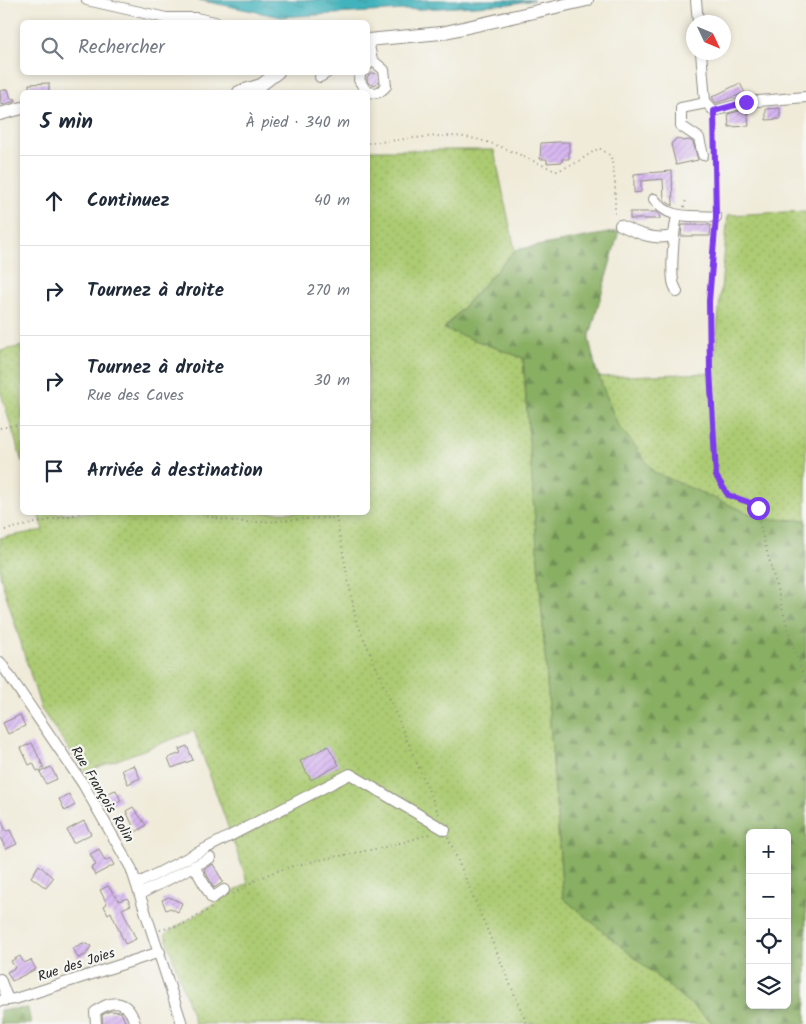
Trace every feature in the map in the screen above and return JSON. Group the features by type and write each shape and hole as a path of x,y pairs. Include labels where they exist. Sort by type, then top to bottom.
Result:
{"main road":[{"path":"370,42 495,22 587,0"},
{"path":"261,85 269,75"},
{"path":"245,90 261,85 274,75"},
{"path":"0,114 20,109"}],"street":[{"path":"87,0 166,18 196,18 206,20"},
{"path":"696,0 697,15"},
{"path":"702,60 706,103 714,111 746,102 806,97"},
{"path":"370,62 384,70 386,86 381,92 374,94 370,92"},
{"path":"360,75 359,80 365,90"},
{"path":"682,137 681,108 706,103"},
{"path":"681,126 699,138 703,155"},
{"path":"654,200 660,209 677,216 716,217"},
{"path":"677,216 674,235 674,285 677,292"},
{"path":"620,225 665,239 674,235"},
{"name":"Rue François Rolin","path":"0,662 83,784 109,826 139,889 182,1024"},
{"path":"139,889 350,774 444,830"},
{"path":"139,889 210,858"},
{"path":"194,866 212,898 228,892"},
{"name":"Rue des Joies","path":"4,1001 160,952"},
{"path":"0,979 4,1001"},
{"path":"96,1024 95,1012 104,1005 115,1003 126,1006 133,1014 135,1024"}],"path":[{"path":"714,111 716,217 709,301 710,370 716,476 728,495 748,502 758,508 758,522 785,618 806,683"},
{"path":"370,143 443,137 469,138 500,146 557,171 574,164 599,148 612,156 615,181 615,223 620,225"},
{"path":"0,428 20,424"},
{"path":"0,531 73,515"},
{"path":"205,515 217,520 237,522 335,518 356,620 528,1024"},
{"path":"228,892 267,873 297,863 371,850 444,830"},
{"path":"153,932 184,924 219,903"}],"green space":[{"path":"370,150 494,150 515,250 444,328 523,358 563,898 714,1024 195,1024 165,934 248,883 194,731 85,772 41,709 0,575 0,538 43,530 39,515 370,515"},
{"path":"806,211 806,525 754,529 638,481 592,377 713,373 728,215"},
{"path":"619,231 589,339 596,369 616,421 654,472 762,519 806,520 806,1024 714,1024 563,898 523,358 444,329 515,250"},
{"path":"20,346 20,455 0,390 0,351"},
{"path":"28,1008 31,1024 0,1024 0,1010"}],"water":[{"path":"199,0 534,0 510,4 281,17"}],"building":[{"path":"371,73 375,73 379,77 379,81 375,85 371,85 367,81 367,77"},
{"path":"49,83 49,90 29,90 29,84"},
{"path":"740,83 745,93 716,103 713,99 712,97"},
{"path":"8,89 11,99 15,98 16,101 1,105 0,91"},
{"path":"780,108 780,119 766,120 766,109"},
{"path":"747,109 749,126 729,127 728,114"},
{"path":"677,138 693,142 698,160 676,165 671,144"},
{"path":"569,142 569,159 562,159 562,162 547,163 547,159 540,159 541,143"},
{"path":"672,171 673,206 664,200 663,179 641,181 641,192 634,193 634,174"},
{"path":"630,212 656,212 659,214 660,219 630,219"},
{"path":"682,225 711,225 710,236 681,236"},
{"path":"20,715 25,726 8,734 3,723"},
{"path":"32,743 44,768 37,771 33,763 29,765 21,748"},
{"path":"187,746 193,760 172,768 168,758 181,753 179,749"},
{"path":"328,746 339,765 311,780 300,761"},
{"path":"134,765 140,778 128,784 122,770"},
{"path":"51,767 57,779 46,784 40,772"},
{"path":"116,790 121,801 110,806 105,794"},
{"path":"69,794 75,805 65,811 59,799"},
{"path":"133,807 146,825 136,832 126,811"},
{"path":"0,818 6,831 10,830 17,844 6,849 0,837"},
{"path":"84,821 91,834 73,843 67,830"},
{"path":"99,849 105,861 110,858 114,865 95,875 91,868 96,865 90,854"},
{"path":"213,864 223,882 214,888 204,869"},
{"path":"39,865 53,878 46,888 31,877"},
{"path":"108,886 119,901 127,898 131,905 122,909 136,939 125,944 111,912 108,914 104,906 107,904 100,890"},
{"path":"169,897 182,903 178,912 170,908 166,910 162,900"},
{"path":"83,943 91,946 86,955 78,958 73,948"},
{"path":"20,956 24,963 31,960 36,969 12,981 7,972 15,968 11,961"},
{"path":"110,1011 121,1012 126,1024 103,1024 102,1015"}],"route":[{"path":"746,102 714,111 716,217 709,301 710,370 716,476 728,495 748,502 758,508"}]}
